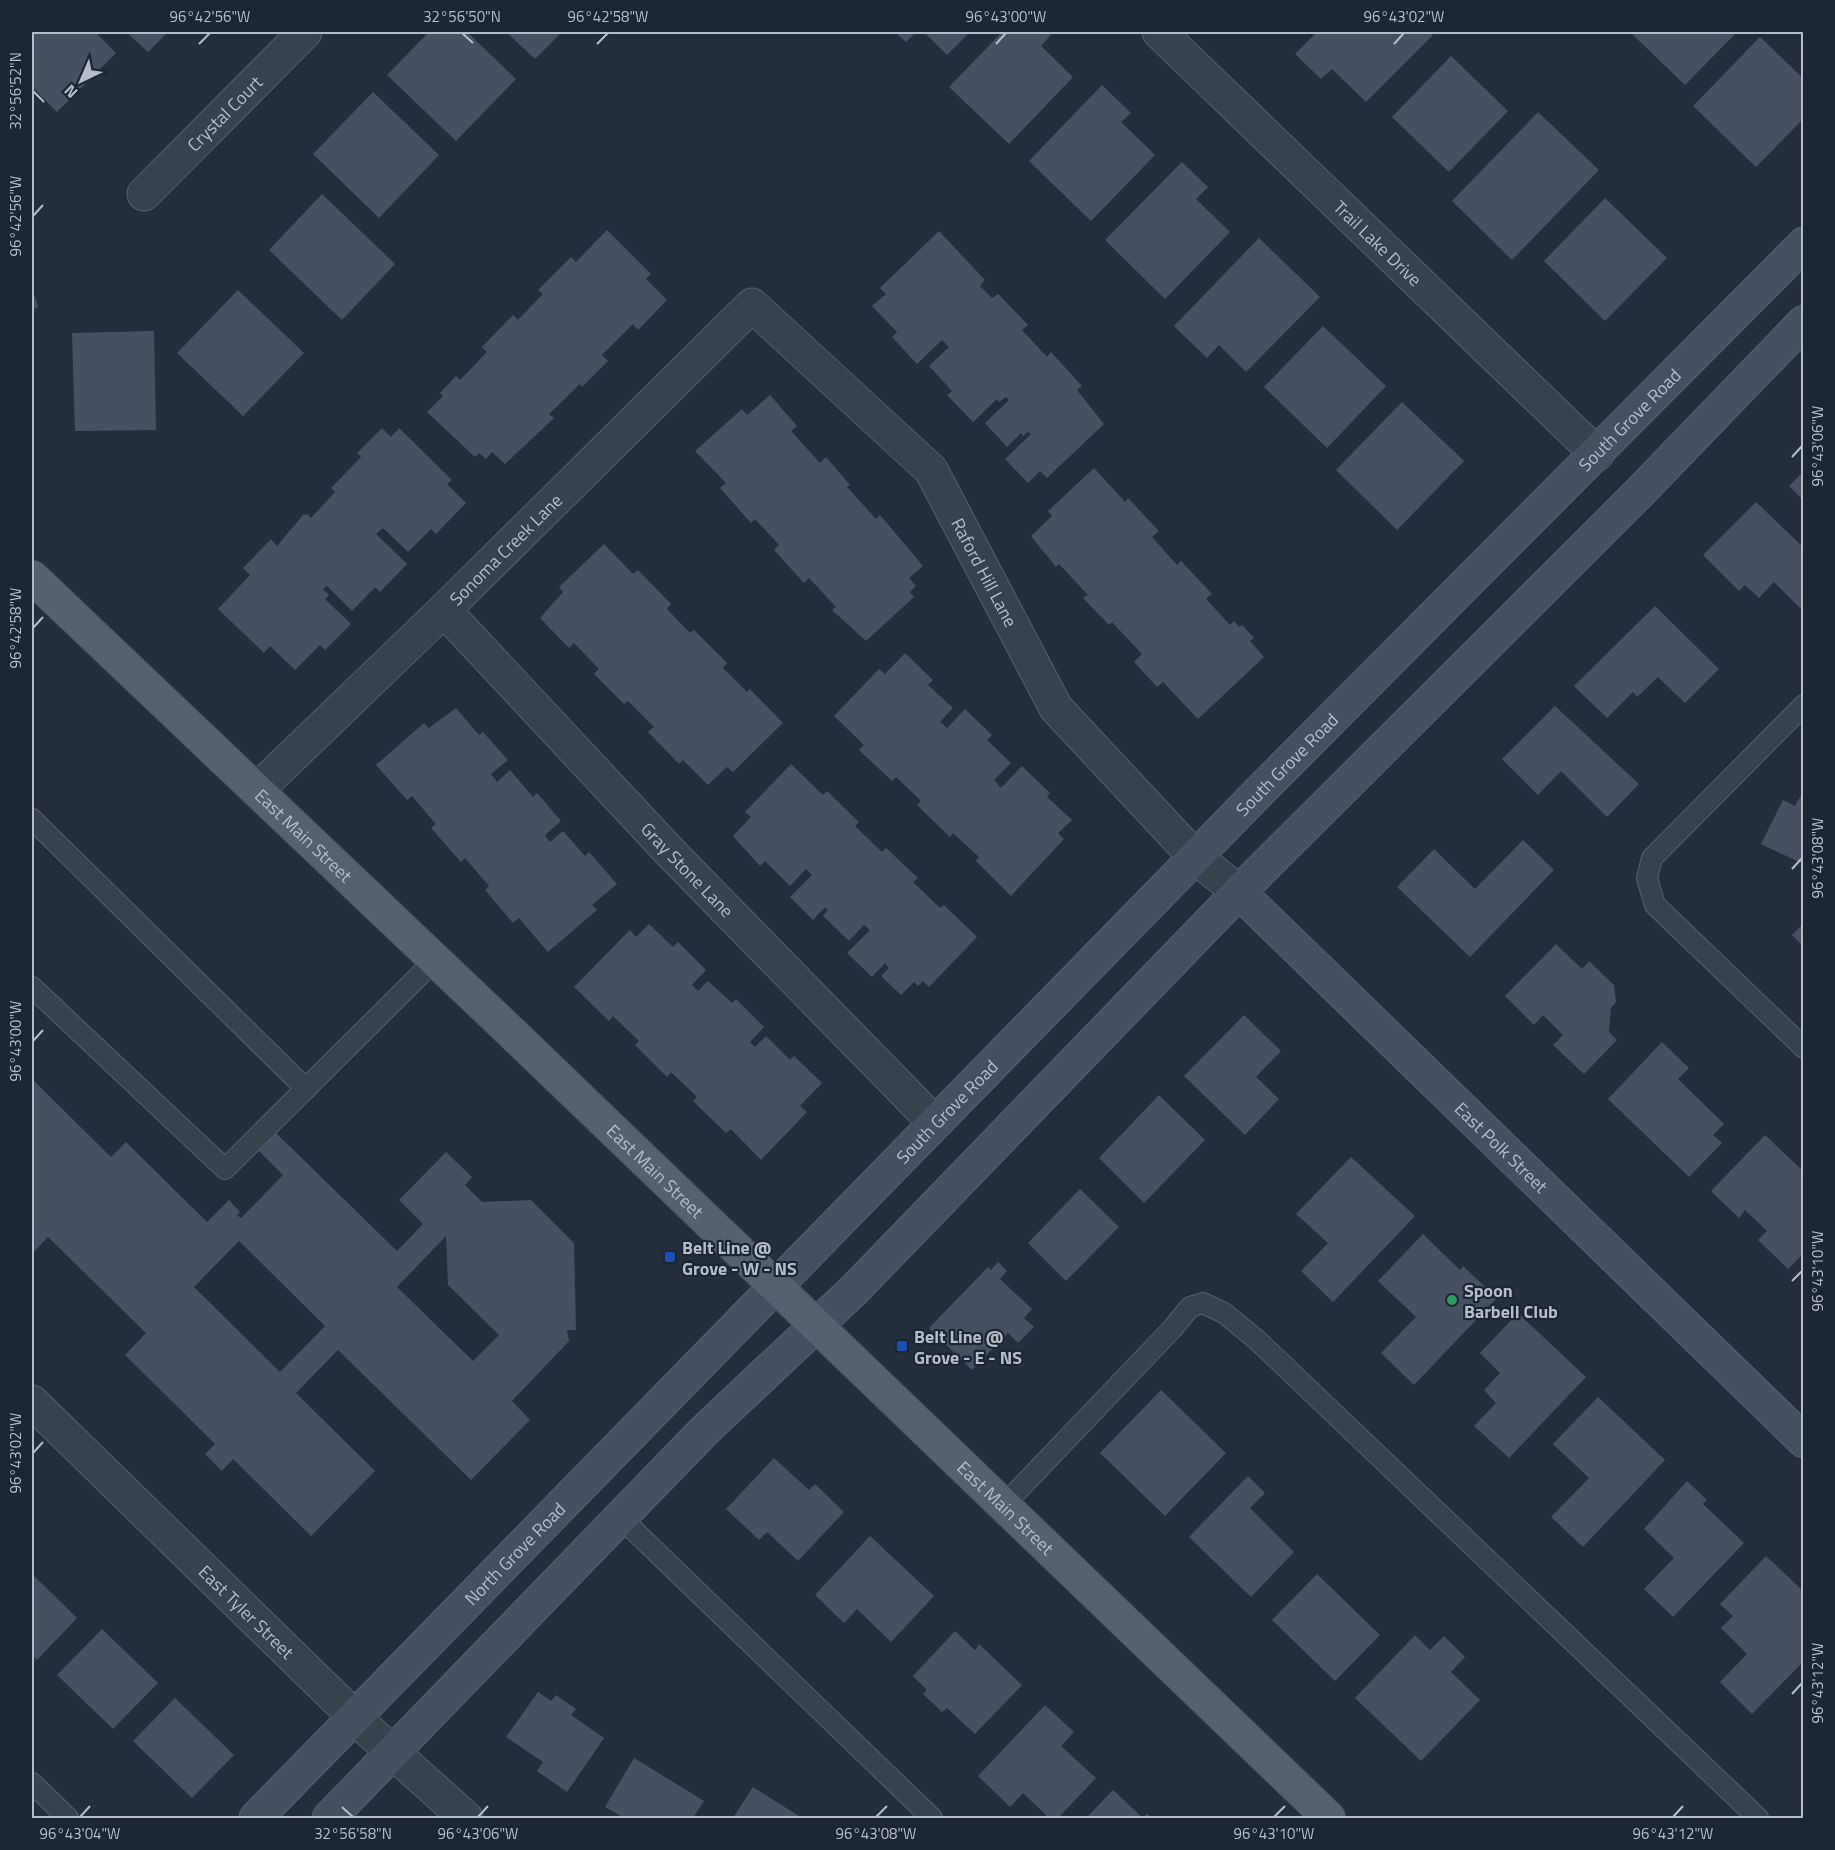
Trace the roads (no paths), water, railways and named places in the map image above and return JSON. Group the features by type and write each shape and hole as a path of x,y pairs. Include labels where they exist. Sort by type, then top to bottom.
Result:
{"main road":[{"name":"South Grove Road","path":"775,1287 1195,857 1803,244"},
{"path":"329,1818 704,1431 816,1327 1239,892 1640,492 1803,322"},
{"name":"East Main Street","path":"32,577 435,960 1329,1818"},
{"name":"East Polk Street","path":"1239,892 1803,1441"},
{"name":"North Grove Road","path":"256,1818 666,1395 775,1287"}],"street":[{"name":"Crystal Court","path":"144,194 305,32"},
{"name":"Trail Lake Drive","path":"1159,32 1597,454"},
{"name":"Sonoma Creek Lane","path":"256,790 444,610 752,305"},
{"name":"Raford Hill Lane","path":"752,305 931,470 1056,708 1195,857"},
{"name":"Gray Stone Lane","path":"444,610 670,852 935,1123"},
{"name":"East Polk Street","path":"1195,857 1239,892"},
{"name":"East Tyler Street","path":"32,1402 355,1717 466,1818"}],"lane":[{"path":"1803,705 1652,858 1647,878 1654,905 1803,1048"},
{"path":"32,819 306,1089"},
{"path":"32,987 225,1169 435,960"},
{"path":"1004,1506 1190,1307 1203,1303 1224,1312 1257,1340 1758,1818"},
{"path":"621,1518 932,1818"},
{"path":"32,1783 68,1818"}],"place":[{"name":"Belt Line @ Grove - W - NS","path":"670,1257"},
{"name":"Spoon Barbell Club","path":"1452,1300"},
{"name":"Belt Line @ Grove - E - NS","path":"902,1346"}]}
